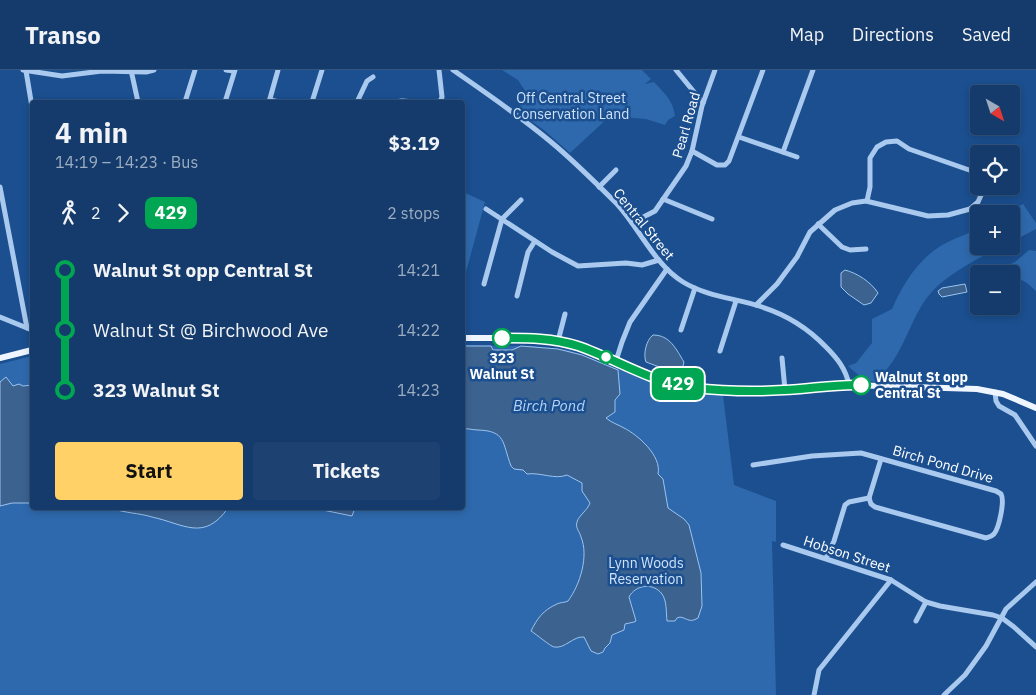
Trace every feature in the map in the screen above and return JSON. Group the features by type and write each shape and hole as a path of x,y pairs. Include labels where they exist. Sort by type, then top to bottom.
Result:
{"main road":[{"path":"465,338 528,338 558,341 579,346 660,380 692,388 784,390 848,385 977,389 1003,394 1036,408"},
{"path":"0,358 30,350"}],"street":[{"path":"30,100 24,70 62,76 102,71 154,70"},
{"path":"186,100 194,70"},
{"path":"226,70 235,71 226,100"},
{"path":"270,100 278,70"},
{"path":"313,100 322,70"},
{"path":"439,70 441,100"},
{"name":"Central Street","path":"453,70 546,138 599,187 632,223 659,260 682,281 701,292 756,305 782,314 798,324 817,338 842,366 848,385"},
{"path":"676,70 703,103"},
{"name":"Pearl Road","path":"632,223 653,212 686,166 692,151 703,103 715,70"},
{"path":"692,151 717,165 725,165 729,161 763,70"},
{"path":"783,152 813,70"},
{"path":"131,71 138,100"},
{"path":"358,100 367,80 373,77"},
{"path":"738,137 797,157"},
{"path":"867,201 870,187 870,158 877,147 886,142 897,142 909,150 970,170"},
{"path":"599,187 616,170"},
{"path":"0,187 30,329"},
{"path":"756,305 777,284 797,257 810,232 835,210 852,203 867,201 928,216 948,215 970,209 978,202 982,195"},
{"path":"664,198 712,220"},
{"path":"484,284 502,219 521,200"},
{"path":"486,209 578,266 626,263 642,265 659,260"},
{"path":"818,224 842,247 850,250 866,249"},
{"path":"517,296 528,252 535,241"},
{"path":"616,362 630,322 667,269"},
{"path":"681,330 695,288"},
{"path":"720,350 736,301"},
{"path":"558,341 565,314"},
{"path":"0,317 30,329"},
{"path":"782,358 784,390"},
{"path":"995,392 996,401 999,406 1016,414 1036,446"},
{"path":"753,465 854,452 881,458 869,498 849,502 845,505 834,542 826,558"},
{"name":"Birch Pond Drive","path":"869,498 875,507 986,538 994,534 1004,503 1001,494 996,491 881,458"},
{"name":"Hobson Street","path":"783,545 891,580 926,602 1002,618 1036,647"},
{"path":"814,695 819,670 891,580"},
{"path":"944,695 965,675 986,646 1006,609 1036,582"},
{"path":"916,621 926,602"}],"green space":[{"name":"Off Central Street Conservation Land","path":"502,70 642,70 651,79 645,84 654,82 662,90 670,101 675,116 668,120 665,125 646,119 610,116 570,153 544,130 515,110 529,97 518,80"},
{"path":"465,193 485,202 465,276"},
{"path":"1023,204 1036,223 1036,229 1020,237 1020,206"},
{"path":"970,232 970,255 986,255 947,278 929,295 917,313 893,362 887,369 887,377 893,382 873,382 863,378 848,366 856,363 872,343 872,319 892,309 905,283 917,267 931,253 944,244"},
{"path":"1029,250 1036,251 1036,291 1020,279 1020,265 1009,265"},
{"name":"Lynn Woods Reservation","path":"465,345 532,346 569,350 657,384 694,392 723,395 734,485 776,501 776,542 772,541 776,695 0,695 0,364 30,356 30,510 465,510"}],"water":[{"path":"845,270 863,278 872,285 878,293 871,303 864,305 841,287 841,273"},
{"path":"965,284 967,292 942,297 938,291 942,288"},
{"path":"653,335 664,337 672,344 684,362 683,366 676,371 670,371 646,362 646,348"},
{"name":"Birch Pond","path":"465,346 491,346 493,350 512,350 521,346 558,349 582,355 618,370 620,394 615,400 615,412 606,418 630,431 653,453 658,467 658,474 663,479 668,508 684,519 689,525 701,573 702,606 698,618 691,620 680,617 675,621 667,621 664,597 658,590 644,586 635,590 629,597 636,621 625,624 624,630 612,635 610,643 603,652 598,654 591,651 584,637 576,638 562,646 554,647 531,631 544,612 552,606 568,601 576,587 584,561 583,545 577,524 579,517 590,503 582,491 582,483 567,475 558,477 527,474 523,470 514,469 511,466 502,439 494,433 487,431 465,429"},
{"path":"6,377 13,386 19,384 23,386 30,385 30,503 12,503 0,506 0,382"},
{"path":"118,510 226,510 210,525 202,528 193,528"},
{"path":"323,510 354,510 352,516"}],"bus line":[{"name":"429","path":"502,338 543,339 579,346 660,380 692,388 784,390 861,385"}],"place":[{"name":"323 Walnut St","path":"502,338"},
{"name":"Walnut St opp Central St","path":"861,385"}]}
